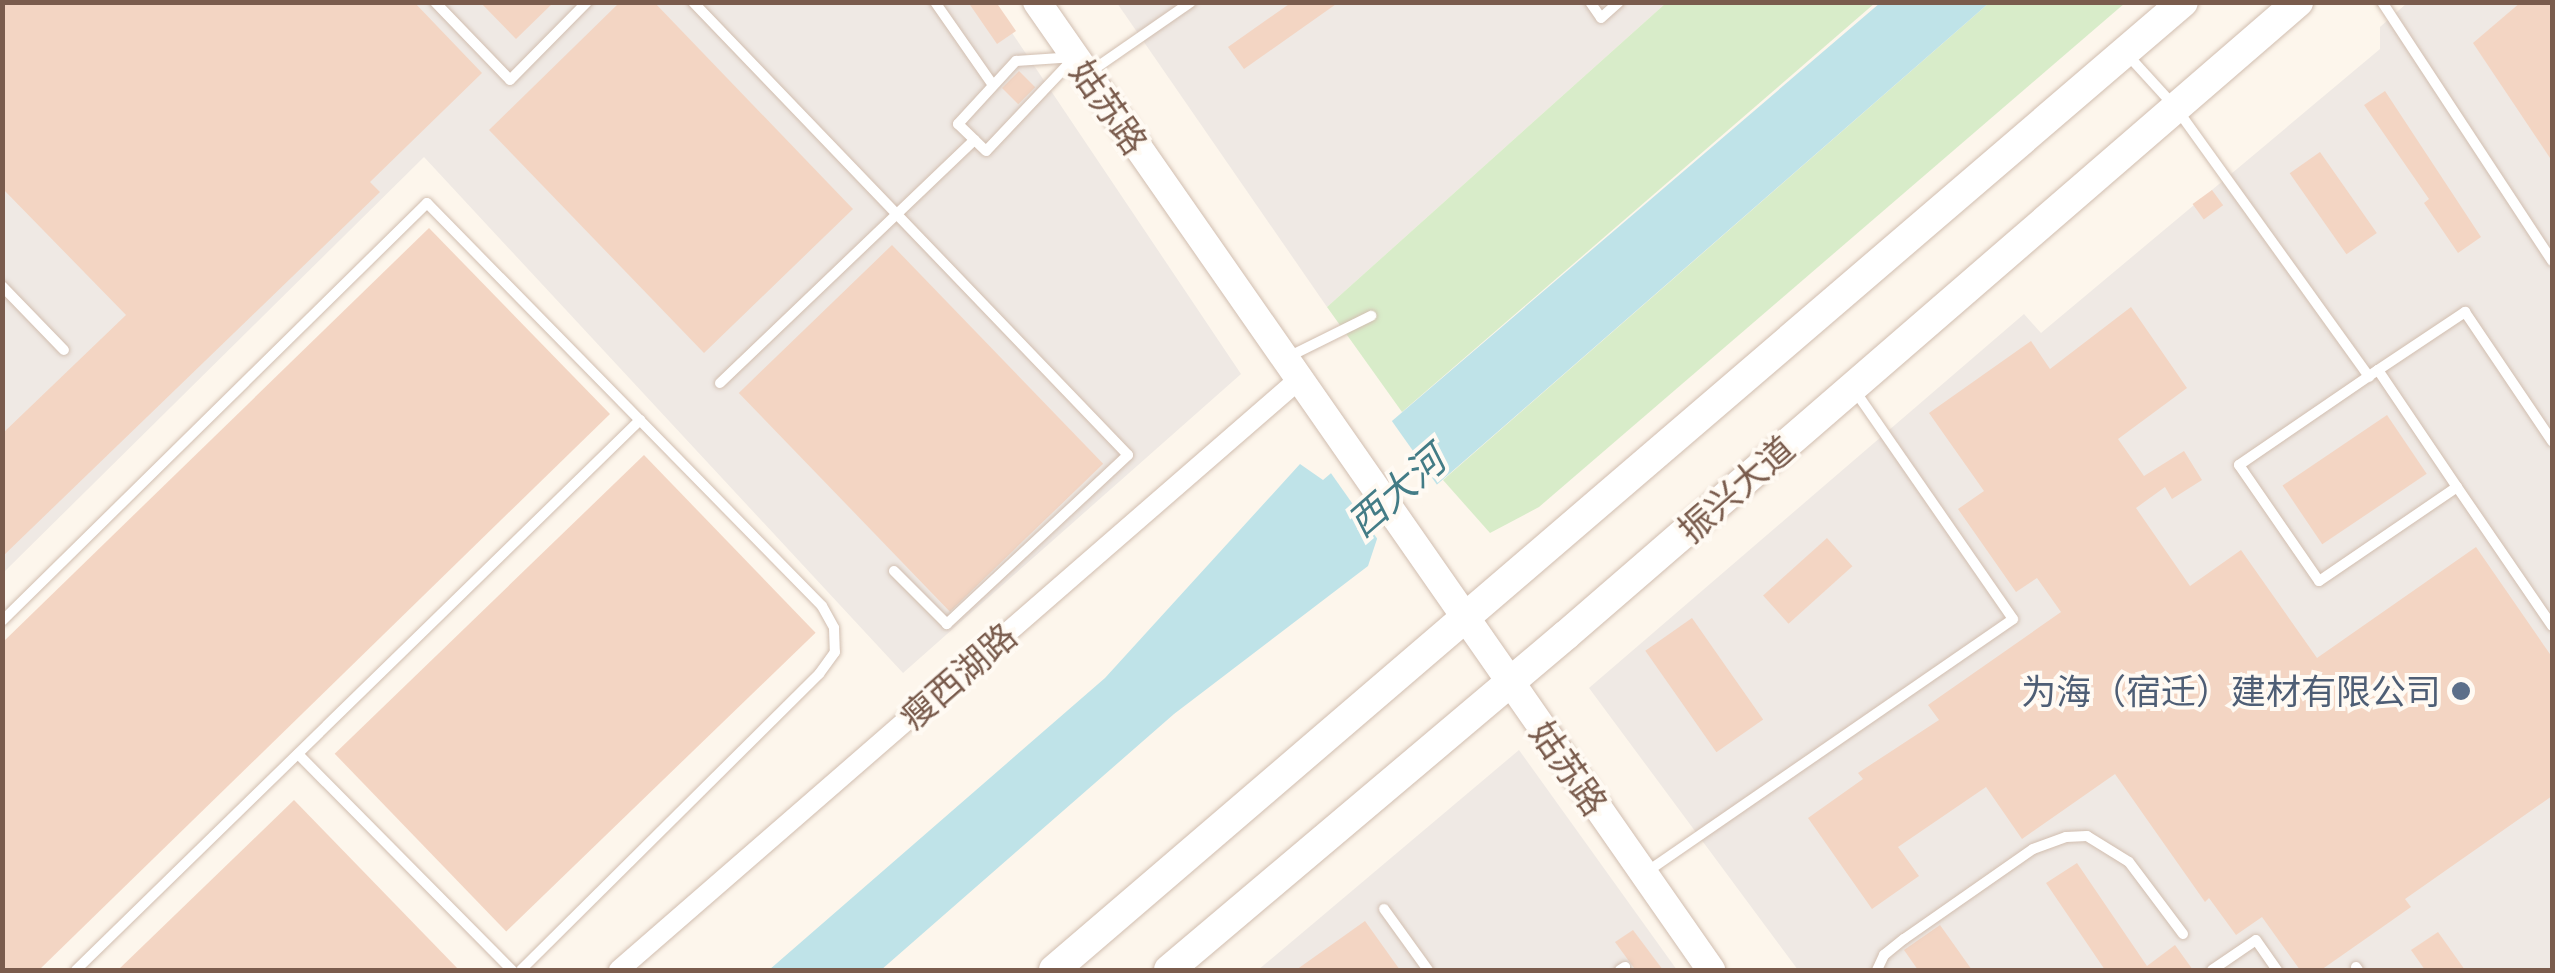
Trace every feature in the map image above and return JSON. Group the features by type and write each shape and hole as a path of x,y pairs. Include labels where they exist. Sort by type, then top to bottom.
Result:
{"main road":[{"path":"1054,970 2183,2"},
{"name":"振兴大道","path":"1169,970 1509,683 2298,2"}],"street":[{"name":"姑苏路","path":"1037,2 1317,410 1711,970"},
{"name":"瘦西湖路","path":"619,970 1290,370"}],"lane":[{"path":"435,2 510,80 587,2"},
{"path":"694,2 1128,455 947,624 894,571"},
{"path":"935,2 994,85"},
{"path":"1167,2 1175,14"},
{"path":"1081,66 1016,61 958,124 986,151 1081,66 1191,2"},
{"path":"1590,2 1601,18 1618,2"},
{"path":"2382,2 2552,260"},
{"path":"2125,52 2176,108 2458,486 2552,626"},
{"path":"720,383 974,140"},
{"path":"2,621 427,203 822,606 834,628 835,652 819,674 521,970"},
{"path":"2,286 64,350"},
{"path":"2458,486 2318,581 2239,466 2465,312 2552,442"},
{"path":"1290,370 1371,316"},
{"path":"1644,874 2013,619 1853,388"},
{"path":"76,970 640,420"},
{"path":"298,754 512,970"},
{"path":"1877,970 1884,954 1904,939 2033,849 2066,837 2087,836 2129,862 2182,934"},
{"path":"1384,909 1428,970"},
{"path":"2212,970 2256,940 2276,970"}],"shaded area":[{"path":"3,3 992,3 1241,374 903,673 424,157 3,573"},
{"path":"1117,3 1666,3 1327,307"},
{"path":"2407,3 2552,3 2552,970 1798,970 1589,688 2024,314 2041,333 2194,205 2380,49 2380,27"},
{"path":"1519,750 1677,970 1258,970"}],"green space":[{"path":"1666,3 1875,3 1402,412 1327,307"},
{"path":"1989,3 2125,3 1539,507 1490,533 1443,480"}],"water":[{"name":"西大河","path":"1880,3 1989,3 1378,536 1368,566 1174,714 881,970 769,970 1105,678 1300,464 1323,480"}],"pier":[{"path":"1389,417 1440,489 1381,544 1328,469"}],"building":[{"path":"2,2 414,2 482,73 370,182 380,192 2,557 2,434 126,315 2,188"},
{"path":"480,2 554,2 516,39"},
{"path":"620,2 654,2 853,209 704,353 489,130"},
{"path":"968,2 996,2 1016,31 997,44"},
{"path":"1292,2 1339,2 1244,69 1228,47"},
{"path":"2521,2 2552,2 2552,161 2473,43"},
{"path":"1019,71 1035,87 1018,104 1002,88"},
{"path":"2385,91 2481,237 2458,253 2424,203 2429,199 2364,105"},
{"path":"2320,152 2377,233 2346,254 2290,173"},
{"path":"2212,190 2223,205 2204,219 2193,204"},
{"path":"429,228 610,414 39,970 2,970 2,643"},
{"path":"892,245 1103,464 950,612 739,393"},
{"path":"2131,307 2187,388 2118,439 2144,476 2184,451 2202,480 2172,499 2165,487 2136,508 2190,586 2241,550 2317,658 2476,547 2552,657 2552,796 2405,899 2411,907 2321,970 2300,970 2262,917 2236,935 2209,898 2205,902 2115,774 2022,839 1986,787 1898,847 1919,876 1872,909 1808,818 1863,779 1858,773 1939,720 1928,705 2061,612 2037,578 2016,592 1958,509 1984,491 1929,413 2031,341 2050,369"},
{"path":"2387,415 2427,474 2322,544 2283,485"},
{"path":"644,455 816,633 506,931 335,754"},
{"path":"1827,538 1852,566 1789,624 1763,596"},
{"path":"1692,618 1763,720 1716,752 1645,651"},
{"path":"294,800 459,970 118,970"},
{"path":"2077,863 2147,966 2175,945 2193,970 2105,970 2046,883"},
{"path":"1365,921 1400,970 1296,970"},
{"path":"1940,925 1972,970 1918,970 1904,950"},
{"path":"1633,930 1663,970 1634,968 1615,942"},
{"path":"2438,932 2465,970 2425,970 2411,950"}],"place":[{"name":"为海（宿迁）建材有限公司","path":"2461,691"}]}
